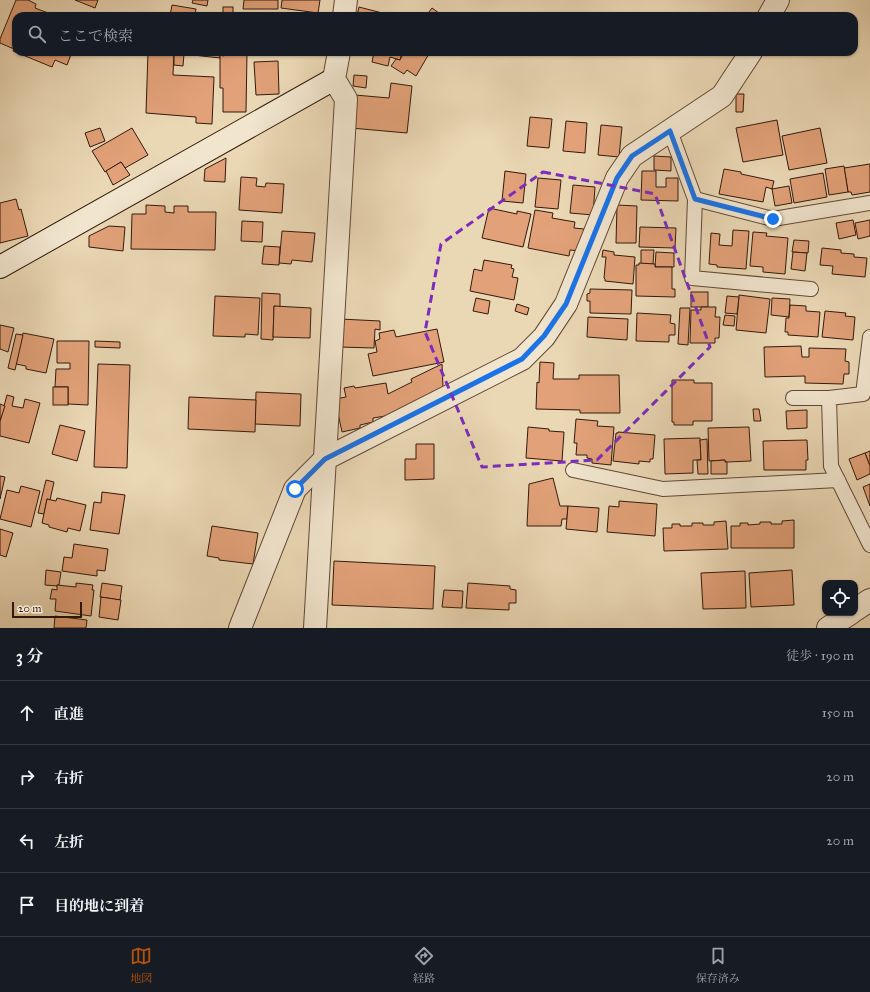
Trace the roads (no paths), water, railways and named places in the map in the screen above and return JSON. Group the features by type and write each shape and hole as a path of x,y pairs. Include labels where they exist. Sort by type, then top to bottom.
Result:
{"street":[{"path":"344,12 346,0"},
{"path":"771,12 778,0"},
{"path":"315,628 346,99 334,79 338,56"},
{"path":"240,628 295,489 325,459 522,359 544,336 566,304 617,178 632,156 722,96 748,56"},
{"path":"0,267 334,79"},
{"path":"858,608 870,600"},
{"path":"828,628 846,616"}],"lane":[{"path":"670,131 695,199 692,278 811,289"},
{"path":"695,199 773,219 870,204"},
{"path":"793,398 829,398 863,394 870,337"},
{"path":"829,398 831,466 870,545"},
{"path":"573,470 663,489 838,480"}]}
